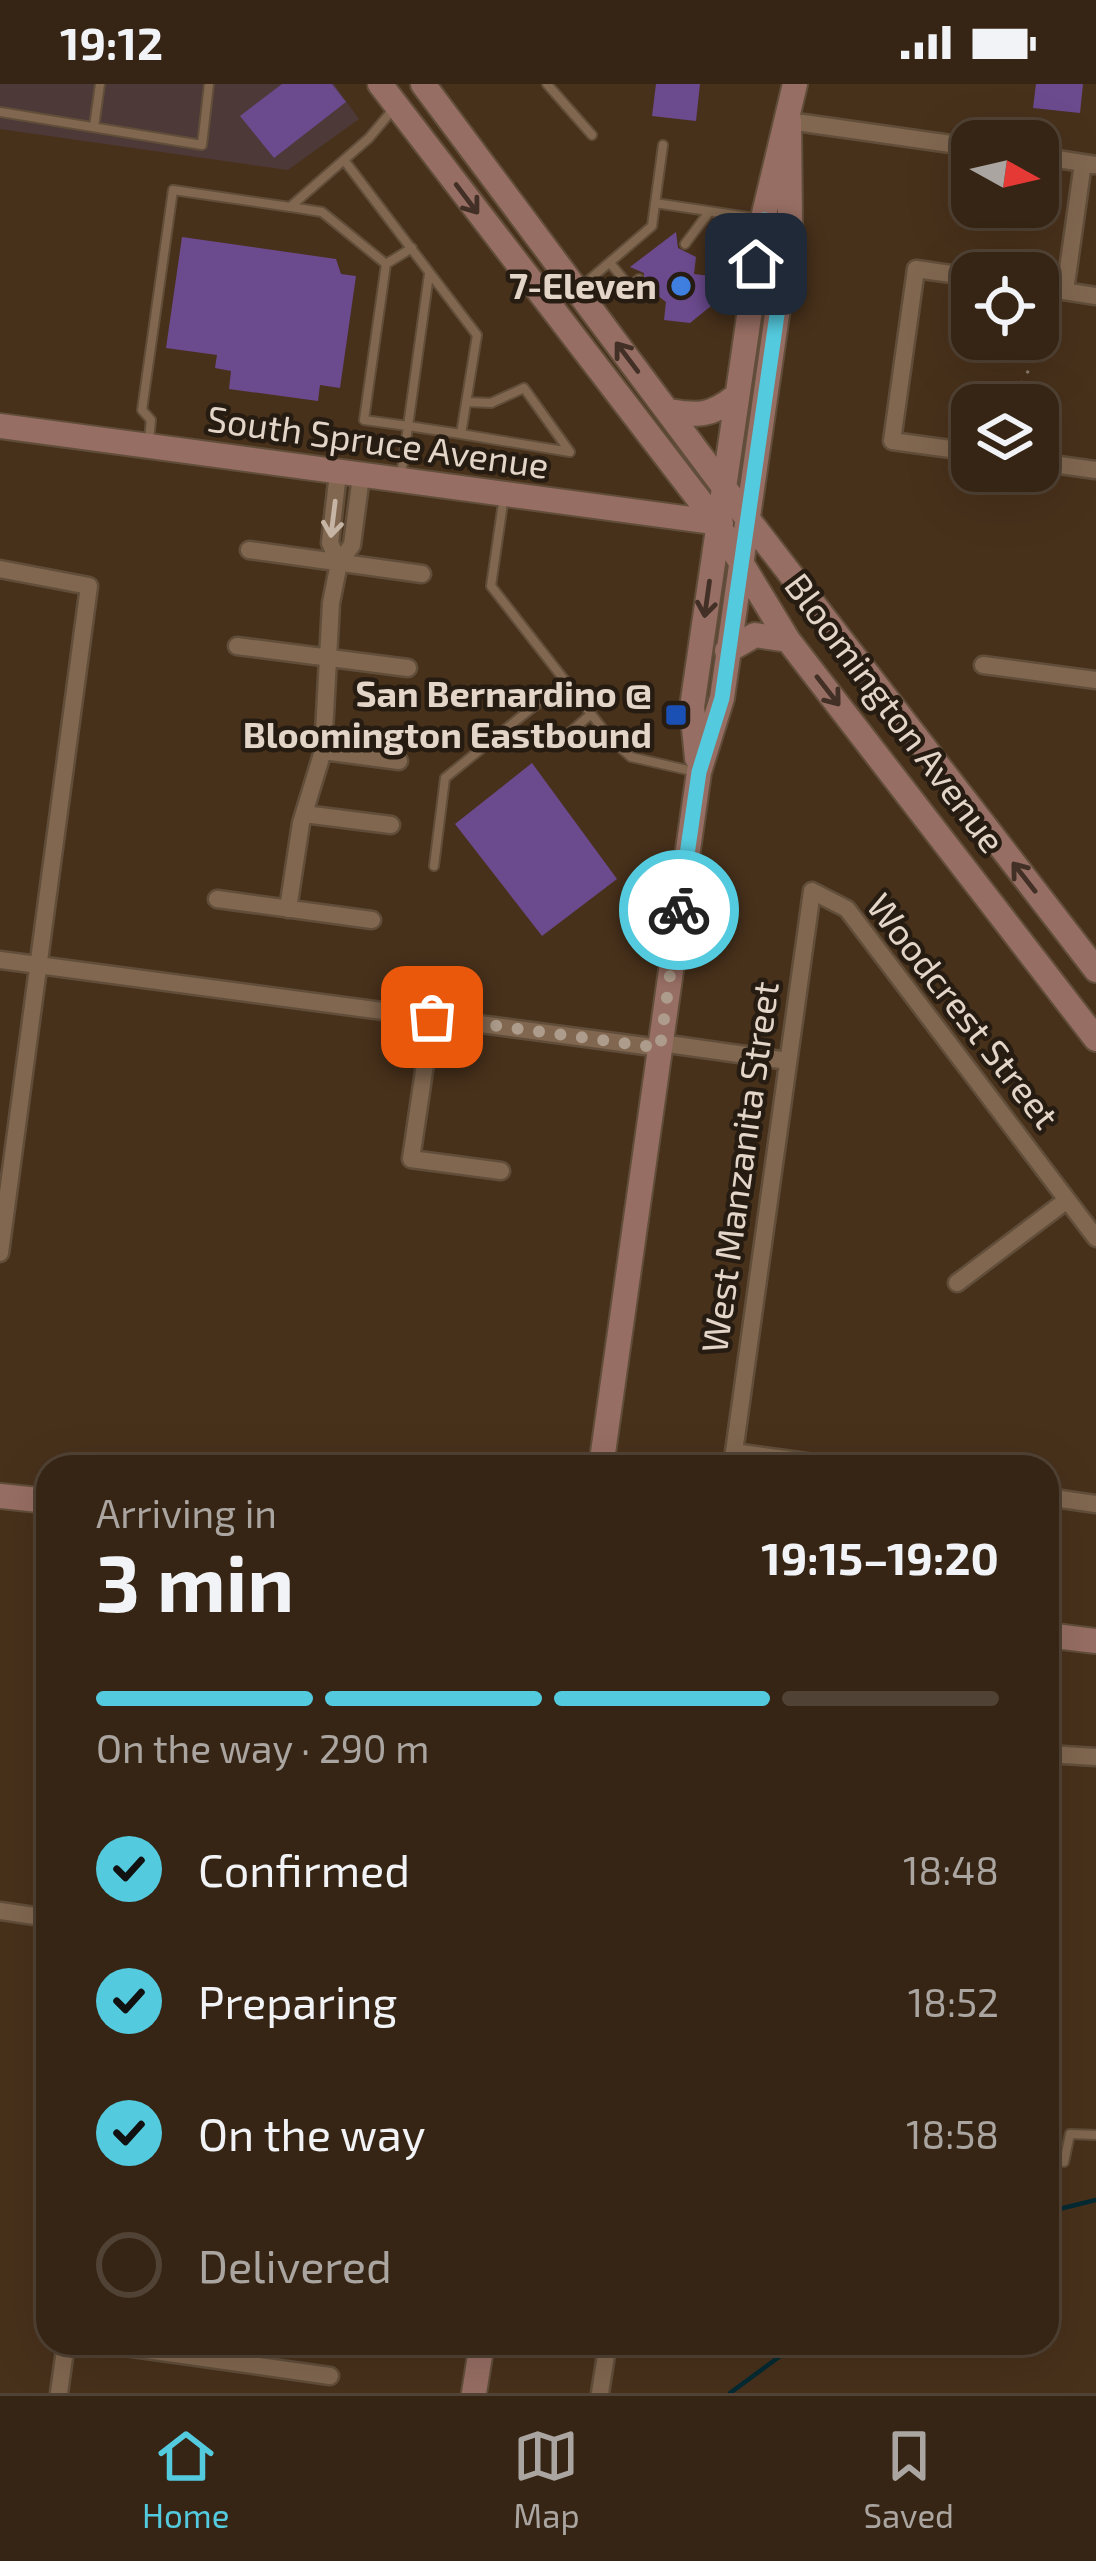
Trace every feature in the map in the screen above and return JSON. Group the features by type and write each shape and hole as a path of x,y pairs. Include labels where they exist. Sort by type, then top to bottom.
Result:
{"main road":[{"name":"Bloomington Avenue","path":"380,84 398,95 717,524 788,640 1096,1039"},
{"name":"Bloomington Avenue","path":"423,84 747,518 1096,970"},
{"path":"398,95 423,84"},
{"path":"699,772 692,706 717,524 764,220 794,84"},
{"path":"603,1455 699,772 722,698 790,224 789,121"},
{"path":"668,411 698,416 717,411 735,397"},
{"name":"South Spruce Avenue","path":"0,426 717,524 747,518"},
{"path":"728,651 755,635 788,640"},
{"path":"0,1496 36,1500"},
{"path":"1059,1636 1096,1641"},
{"path":"474,2393 480,2355"}],"street":[{"path":"789,121 951,144"},
{"path":"1059,159 1089,164 1065,291"},
{"path":"951,274 916,269 892,441 951,449"},
{"path":"1059,290 1096,296"},
{"path":"1059,465 1096,470"},
{"path":"288,909 304,814 323,751 325,655 339,563 352,545 349,475"},
{"path":"249,550 422,574"},
{"path":"0,569 89,586 0,1253"},
{"path":"237,646 408,668"},
{"path":"983,664 1096,680"},
{"path":"323,751 399,761"},
{"path":"304,814 391,825"},
{"name":"West Manzanita Street","path":"756,1455 734,1452 812,891"},
{"name":"Woodcrest Street","path":"812,891 848,909 1096,1238"},
{"path":"217,899 372,920"},
{"path":"0,960 788,1060"},
{"path":"432,1017 412,1160 501,1171"},
{"path":"957,1283 1067,1200"},
{"path":"1059,1499 1096,1504"},
{"path":"1059,1755 1096,1757"},
{"path":"0,1911 36,1916"},
{"path":"59,2393 64,2355"},
{"path":"182,2355 330,2376"},
{"path":"600,2393 606,2355"}],"lane":[{"path":"94,127 100,84"},
{"path":"0,112 202,145 209,84"},
{"path":"547,84 592,135"},
{"path":"290,207 344,160 398,95"},
{"path":"577,291 652,226 663,145"},
{"path":"344,160 477,335 461,434"},
{"path":"148,447 151,420 142,410 173,190 322,212 386,264"},
{"path":"656,202 790,224"},
{"path":"685,244 710,211"},
{"path":"386,264 412,248"},
{"path":"610,262 630,287 640,279"},
{"path":"386,264 364,420 570,452 524,388 491,403 466,402"},
{"path":"400,481 430,272"},
{"path":"504,495 491,586 590,715 631,758 699,772"},
{"path":"434,866 445,778 564,682"},
{"path":"554,746 590,715"},
{"path":"628,925 676,933"},
{"path":"1064,2162 1070,2134 1096,2135"}],"shaded area":[{"path":"0,84 334,84 359,119 288,170 0,129"}],"building":[{"path":"282,84 332,84 346,102 274,158 240,116"},
{"path":"656,84 700,84 696,121 652,116"},
{"path":"1036,84 1083,84 1080,113 1033,108"},
{"name":"7-Eleven","path":"676,232 678,248 696,257 694,274 719,277 716,302 690,323 664,320 666,302 644,285 644,273 630,267"},
{"path":"182,237 336,259 341,274 356,276 340,388 320,385 318,401 229,389 231,371 215,368 217,355 166,348"},
{"path":"532,763 617,879 542,936 455,824"}],"waterway":[{"path":"1059,2209 1096,2200"},
{"path":"730,2393 782,2355"}],"way so far":[{"path":"432,1017 660,1048 679,910"}],"place":[{"name":"7-Eleven","path":"681,286"},
{"name":"San Bernardino @ Bloomington Eastbound","path":"676,715"}],"route":[{"path":"679,910 699,772 722,698 790,224 764,220 756,264"}]}
